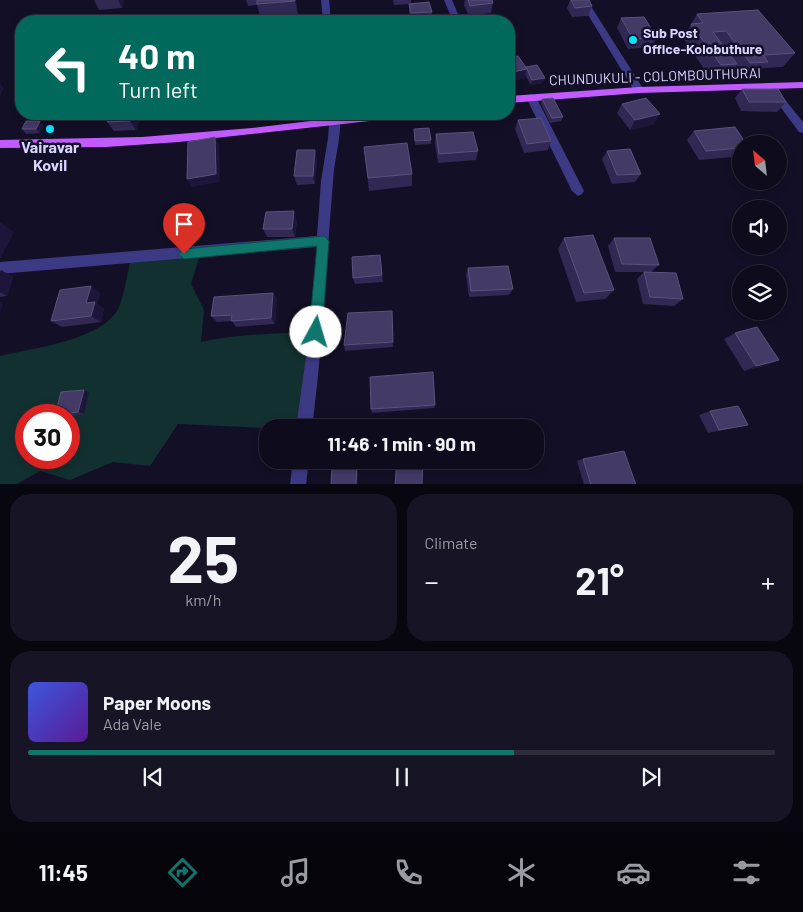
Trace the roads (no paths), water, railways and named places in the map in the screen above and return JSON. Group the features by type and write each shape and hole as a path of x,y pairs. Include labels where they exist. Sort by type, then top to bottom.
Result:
{"main road":[{"name":"CHUNDUKULI - COLOMBOUTHURAI","path":"515,99 639,90 803,85"},
{"path":"0,144 107,143 318,120"}],"street":[{"path":"325,0 326,15"},
{"path":"448,0 454,15"},
{"path":"582,0 639,90"},
{"path":"770,87 803,129"},
{"path":"531,97 578,191"},
{"path":"305,419 324,241 329,157 336,120"},
{"path":"0,268 324,241"},
{"path":"298,484 300,469"}],"place":[{"name":"Sub Post Office-Kolobuthure","path":"633,40"},
{"name":"Vairavar Kovil","path":"50,129"}]}
